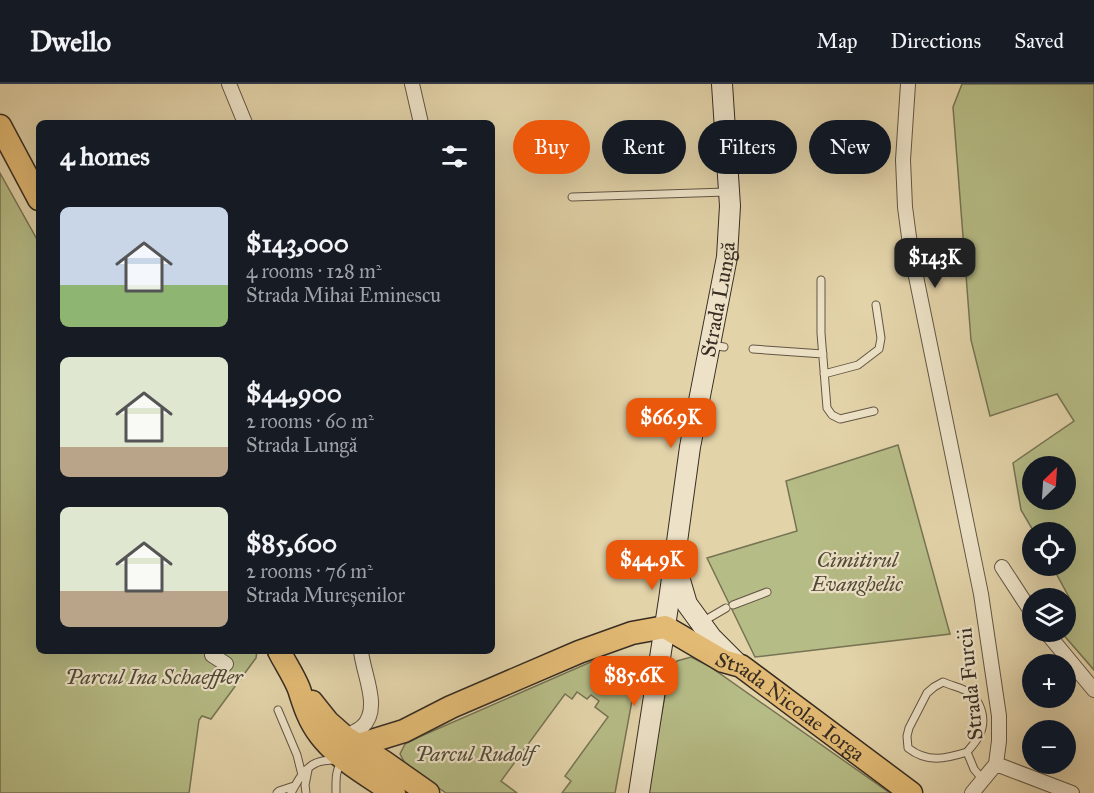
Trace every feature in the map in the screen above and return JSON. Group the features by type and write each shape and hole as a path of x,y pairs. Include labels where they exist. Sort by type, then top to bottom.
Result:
{"main road":[{"name":"Strada Lungă","path":"639,793 690,447 717,346 728,256 730,220 722,84"},
{"path":"0,126 36,193"},
{"path":"675,561 687,604 711,637 741,666"},
{"path":"281,654 319,734 328,746 350,747 404,731 451,707 579,652 632,633 665,627"},
{"name":"Strada Nicolae Iorga","path":"665,627 723,661 741,666 911,793"},
{"path":"386,779 390,751 404,731"},
{"path":"350,747 386,779 428,793"}],"street":[{"path":"229,84 244,120"},
{"path":"412,84 420,120"},
{"name":"Strada Furcii","path":"908,84 903,160 905,207 911,252 981,594 999,716 996,764 972,793"},
{"path":"1002,567 1022,598"},
{"path":"1054,642 1094,690"},
{"path":"350,747 371,709 371,695 361,654"},
{"path":"212,655 226,664"},
{"name":"Strada Furcii","path":"996,764 1072,793"}],"lane":[{"path":"573,196 729,192"},
{"path":"821,280 827,408 832,416 840,419 874,411"},
{"path":"824,374 858,364 879,349 881,338 876,305"},
{"path":"753,350 823,354"},
{"path":"700,624 729,607 767,592"},
{"path":"944,682 970,693 979,703 982,728 967,752 935,759 917,755 908,748 909,728 927,693 944,682"},
{"path":"278,710 297,755 302,775"},
{"path":"277,793 279,790 293,791 309,768 350,747"},
{"path":"336,793 338,767 350,747"},
{"path":"967,752 974,769 983,780"},
{"path":"306,793 305,785 309,768"}],"green space":[{"path":"962,84 1094,84 1094,670 1070,642 1076,642 1076,588 1064,588 1057,576 1076,576 1076,522 1028,522 1021,510 1013,463 1022,457 1022,510 1076,510 1076,456 1023,456 1074,421 1057,394 990,416 971,340 953,107"},
{"name":"Parcul Ina Schaeffler","path":"0,173 36,238 36,654 257,654 256,658 211,719 202,716 199,720 189,793 0,793"},
{"name":"Cimitirul Evanghelic","path":"898,445 950,634 755,657 707,558 797,531 786,481"},
{"path":"691,657 709,666 890,793 647,793 669,674 677,661"},
{"name":"Parcul Rudolf","path":"606,658 626,661 632,668 636,679 615,793 562,793 571,781 565,776 608,717 595,707 599,701 591,695 587,699 577,692 572,699 565,694 501,781 517,793 446,793 406,765 400,754 405,744 419,737 593,661"}]}
